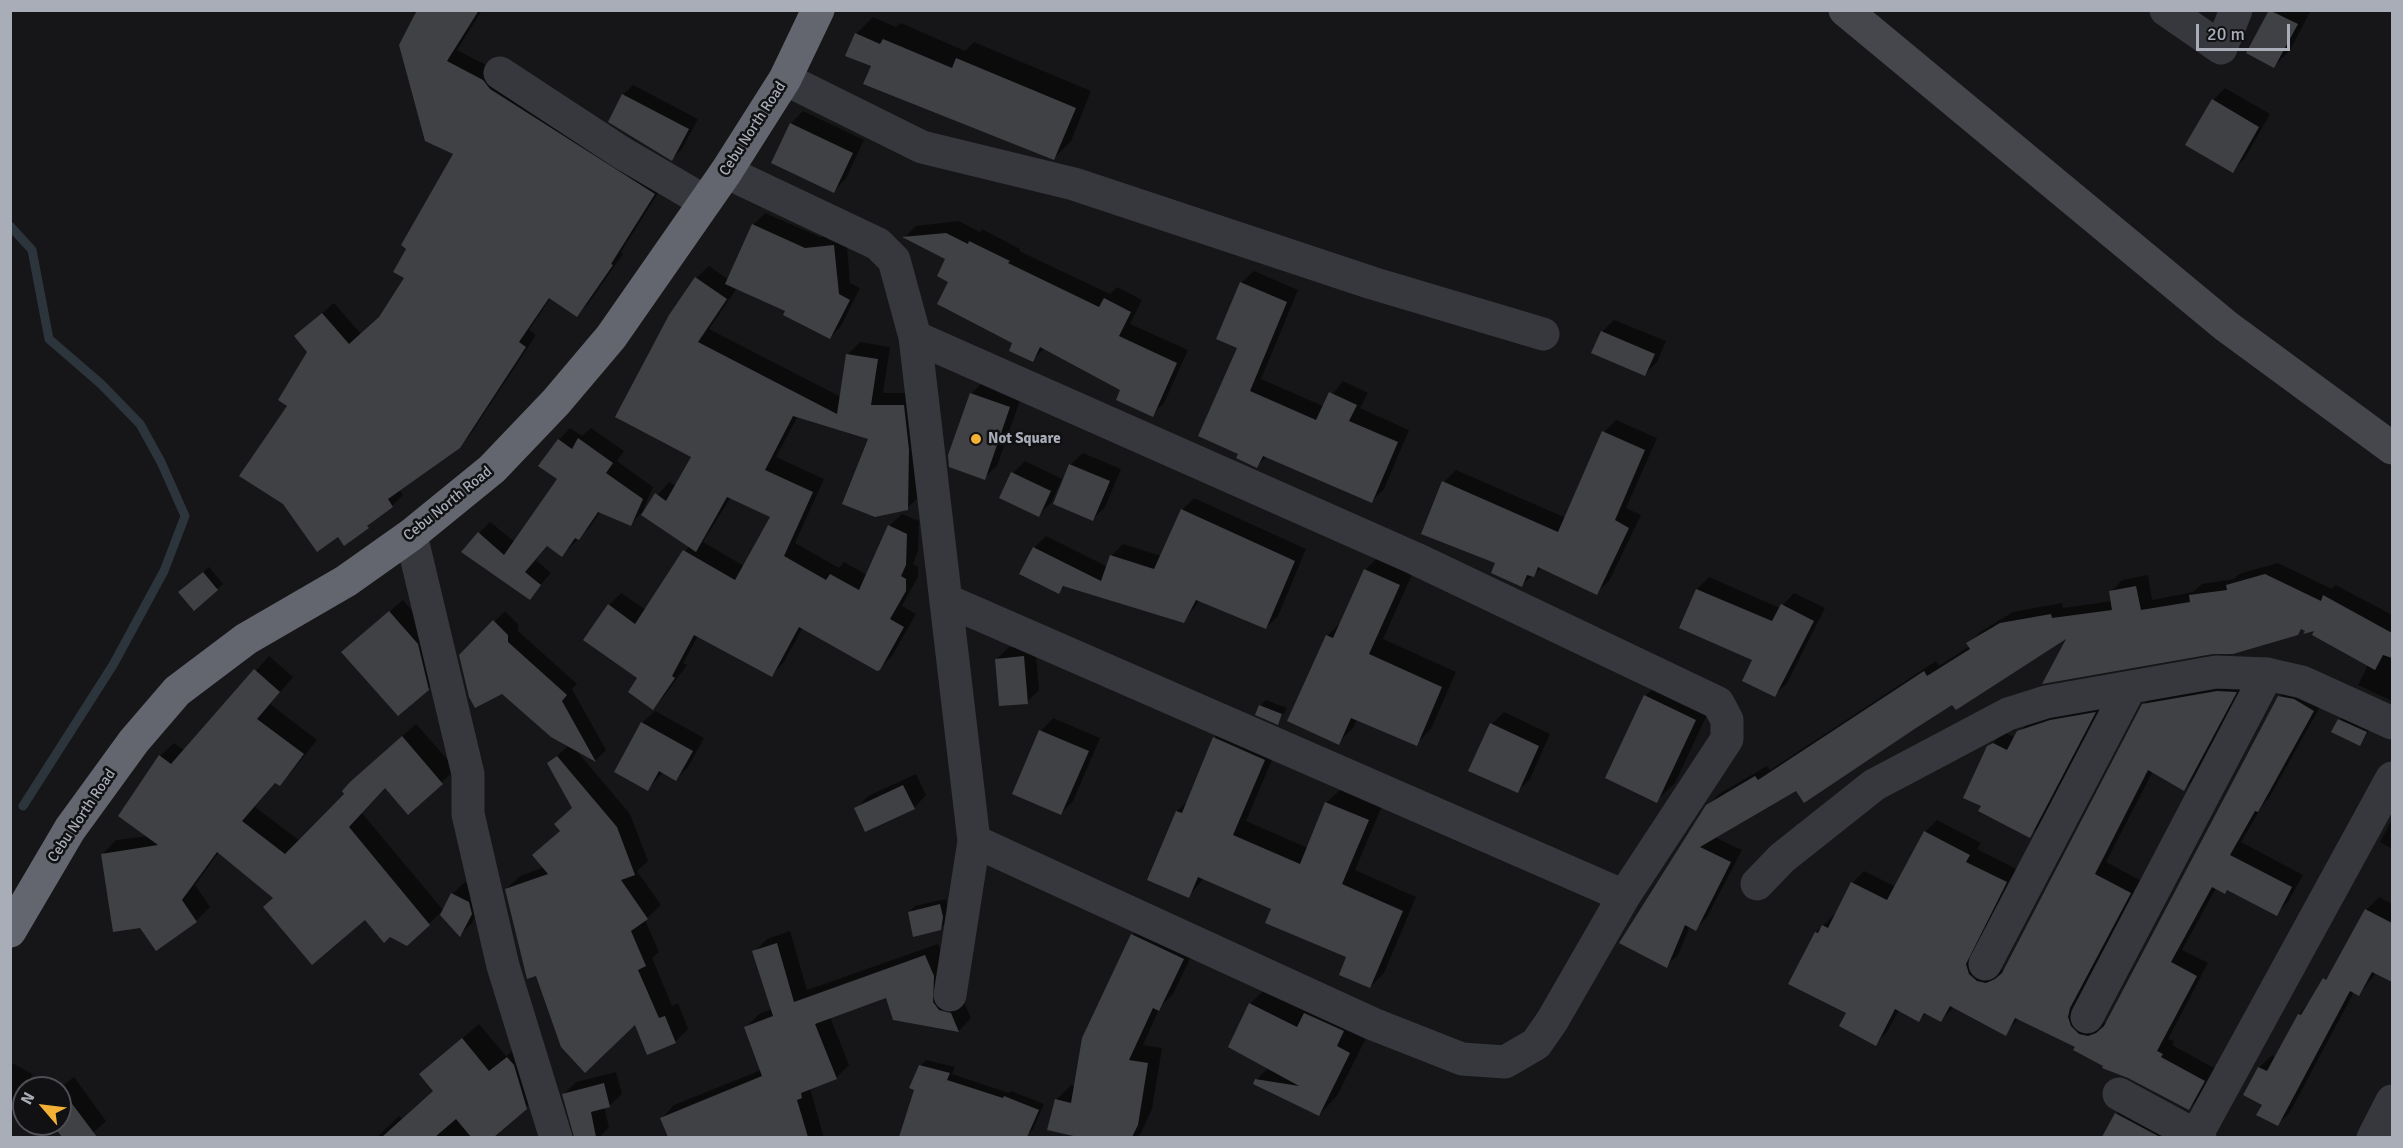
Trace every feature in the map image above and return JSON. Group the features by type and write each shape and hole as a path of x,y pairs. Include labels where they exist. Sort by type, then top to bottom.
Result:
{"highway":[{"name":"Cebu North Road","path":"10,931 70,829 134,741 177,691 246,639 345,581 411,536 492,470 556,402 611,337 726,172 785,79 818,10"}],"street":[{"path":"1845,10 2226,326 2392,448"},
{"path":"2166,10 2221,48 2236,10"},
{"path":"500,73 622,153 704,201"},
{"path":"785,79 922,147 1074,184 1372,283 1543,334"},
{"path":"726,172 878,244 894,260 915,337 974,841 950,995"},
{"path":"915,337 1414,558 1718,703 1727,720 1727,739 1624,896 1552,1021 1536,1044 1505,1062 1462,1059 1373,1024 974,841"},
{"path":"411,536 468,774 468,813 503,966 556,1137"},
{"path":"946,600 1624,896"},
{"path":"1757,884 1782,858 1874,785 2008,714 2046,702 2216,672 2267,674 2302,682 2392,723"},
{"path":"2087,1017 2267,674"},
{"path":"1985,964 2130,687"},
{"path":"2119,1094 2198,1137 2392,778"},
{"path":"2373,1137 2392,1101"}],"building":[{"path":"417,10 479,10 447,61 483,80 490,89 655,194 611,264 613,265 577,317 549,298 519,342 526,347 460,448 388,499 393,507 367,526 369,528 344,546 338,537 317,552 283,504 239,476 287,406 278,400 307,352 294,336 322,313 349,344 379,317 404,278 393,272 406,249 401,245 453,154 425,141 399,45"},
{"path":"2269,10 2298,24 2274,68 2246,53"},
{"path":"855,33 880,44 883,39 952,68 956,58 1076,108 1054,160 863,84 871,66 845,56"},
{"path":"622,94 689,129 672,161 608,122"},
{"path":"2212,99 2259,127 2233,173 2185,145"},
{"path":"790,123 853,153 834,193 771,163"},
{"path":"752,224 805,248 834,245 839,294 850,300 830,339 783,315 785,311 725,284"},
{"path":"946,233 968,244 969,241 1010,261 1008,263 1099,307 1104,298 1131,312 1119,336 1177,363 1153,417 1116,400 1120,390 1040,347 1033,362 1009,351 1012,343 937,304 948,282 937,276 945,259 902,237"},
{"path":"695,277 727,299 698,342 837,414 846,354 878,359 871,405 904,405 909,450 908,510 875,517 842,504 868,439 793,416 765,470 813,492 784,556 826,580 830,574 859,590 888,525 907,534 906,565 901,576 906,579 906,591 890,619 904,627 880,670 877,671 799,627 772,677 694,635 672,676 675,678 653,710 628,692 637,678 583,640 608,604 635,624 683,550 735,580 770,517 727,497 696,552 641,515 655,493 666,501 691,457 615,417 669,315"},
{"path":"1240,282 1287,302 1250,391 1316,420 1329,392 1357,405 1349,421 1398,442 1372,503 1263,456 1257,468 1236,458 1238,454 1198,436 1237,348 1216,339"},
{"path":"1601,331 1655,354 1645,376 1591,353"},
{"name":"Not Square","path":"970,393 1010,407 985,480 949,467 948,455"},
{"path":"1602,431 1645,450 1615,520 1629,528 1597,595 1538,567 1534,577 1527,575 1522,587 1491,573 1495,563 1421,534 1442,481 1558,532"},
{"path":"578,438 613,463 606,473 643,499 631,526 598,512 579,540 575,538 562,557 547,546 525,572 541,585 530,600 461,552 478,532 504,555 557,479 538,466 558,439 572,449"},
{"path":"1069,464 1110,481 1093,521 1053,504"},
{"path":"1011,472 1051,491 1039,517 999,498"},
{"path":"1181,509 1295,561 1266,629 1196,600 1184,623 1063,586 1059,594 1019,574 1033,547 1101,581 1110,555 1154,569"},
{"path":"1364,569 1400,585 1369,654 1442,687 1417,746 1351,718 1339,745 1287,721 1326,635 1333,638"},
{"path":"203,572 218,590 194,611 178,592"},
{"path":"2265,574 2321,601 2323,595 2392,633 2392,658 2383,655 2375,670 2312,635 2314,631 2303,634 2305,631 2301,629 2298,635 2233,654 2213,654 2042,684 2066,639 1956,710 1952,705 1804,803 1796,791 1700,847 1731,862 1696,931 1685,925 1667,968 1619,943 1706,805 1755,776 1758,780 1924,671 1927,676 1970,649 1966,643 2000,623 2051,614 2052,618 2112,610 2109,591 2136,586 2141,610 2190,602 2189,595 2227,590 2226,585"},
{"path":"1696,589 1772,621 1781,604 1814,621 1775,697 1742,681 1752,660 1679,628"},
{"path":"389,611 418,644 429,690 398,716 341,652"},
{"path":"493,620 508,635 508,642 567,695 562,701 596,762 551,737 502,694 475,708 469,697 459,655"},
{"path":"1024,656 1028,704 999,706 995,659"},
{"path":"254,669 280,692 257,719 304,754 280,786 275,783 242,821 285,854 344,794 342,791 350,782 402,736 443,784 408,815 385,788 349,827 430,925 407,946 390,937 384,943 365,920 312,965 263,907 273,898 217,852 182,900 197,922 156,951 140,928 113,932 101,854 158,845 118,816 159,755 171,764"},
{"path":"2217,691 2237,692 2184,791 2148,770 2095,874 2131,893 2070,1008 2068,1017 2071,1026 2079,1034 2088,1036 2104,1026 2278,696 2294,699 2314,711 2258,812 2255,811 2230,855 2292,887 2277,916 2227,890 2225,894 2212,887 2171,962 2197,976 2157,1051 2163,1054 2161,1057 2205,1081 2189,1110 2128,1078 2102,1068 2103,1066 2073,1050 2075,1047 2015,1018 2006,1036 1950,1006 1941,1022 1924,1013 1919,1022 1895,1009 1876,1046 1839,1026 1846,1013 1788,984 1815,932 1818,933 1822,925 1828,928 1851,882 1887,900 1924,831 1970,855 1966,862 2007,882 1966,964 1969,974 1977,981 1986,983 1995,979 2002,973 2142,704"},
{"path":"1644,695 1696,720 1657,803 1605,778"},
{"path":"1259,705 1282,714 1278,725 1255,715"},
{"path":"2096,712 2030,838 1978,811 1981,806 1963,798 1987,746 1993,743 2007,750 2017,731 2050,720"},
{"path":"2338,719 2367,732 2360,746 2331,732"},
{"path":"641,722 693,751 676,781 659,771 648,791 614,772"},
{"path":"1490,723 1539,746 1518,793 1468,771"},
{"path":"1039,730 1089,751 1061,815 1012,794"},
{"path":"1213,737 1265,760 1233,835 1300,864 1325,802 1369,820 1342,884 1403,911 1370,988 1339,975 1346,957 1265,923 1271,909 1198,877 1189,898 1147,880 1176,811 1182,813"},
{"path":"557,756 617,827 635,875 621,880 648,919 631,931 646,966 638,970 659,1018 665,1016 676,1043 647,1055 635,1025 585,1073 561,1047 536,976 527,979 505,889 548,874 532,855 560,831 554,824 572,808 547,763"},
{"path":"903,785 915,809 865,832 854,808"},
{"path":"451,893 469,902 472,914 460,937 440,915"},
{"path":"940,904 943,917 941,930 913,937 908,912"},
{"path":"2365,909 2392,923 2392,982 2372,972 2359,996 2350,991 2278,1126 2256,1115 2262,1105 2243,1095 2258,1067 2267,1071 2298,1014 2301,1015 2323,978 2326,980"},
{"path":"1131,934 1184,959 1159,1011 1153,1008 1129,1060 1148,1063 1138,1125 1132,1137 1078,1137 1047,1130 1055,1099 1071,1103 1082,1038"},
{"path":"777,943 794,1002 925,955 934,976 933,1002 939,1010 951,1013 959,1032 893,1020 886,998 815,1024 837,1079 801,1093 802,1098 797,1100 808,1137 668,1137 660,1118 762,1076 744,1027 773,1016 752,951"},
{"path":"1249,1003 1297,1027 1304,1013 1344,1031 1337,1046 1350,1053 1319,1116 1253,1084 1255,1079 1299,1086 1228,1047"},
{"path":"462,1038 489,1071 507,1057 514,1065 527,1109 494,1137 471,1137 456,1119 435,1137 382,1137 433,1091 419,1074"},
{"path":"919,1065 950,1073 947,1080 1003,1098 1004,1096 1039,1110 1027,1137 899,1137 914,1090 909,1088"},
{"path":"604,1083 610,1107 591,1112 596,1137 574,1137 562,1094"},
{"path":"72,1104 97,1137 62,1137 72,1136"},
{"path":"2115,1113 2160,1137 2102,1137"}],"waterway":[{"path":"10,226 32,250 49,339 101,384 140,424 161,462 185,516 164,571 113,665 23,806"}],"place":[{"name":"Not Square","path":"976,439"}]}
